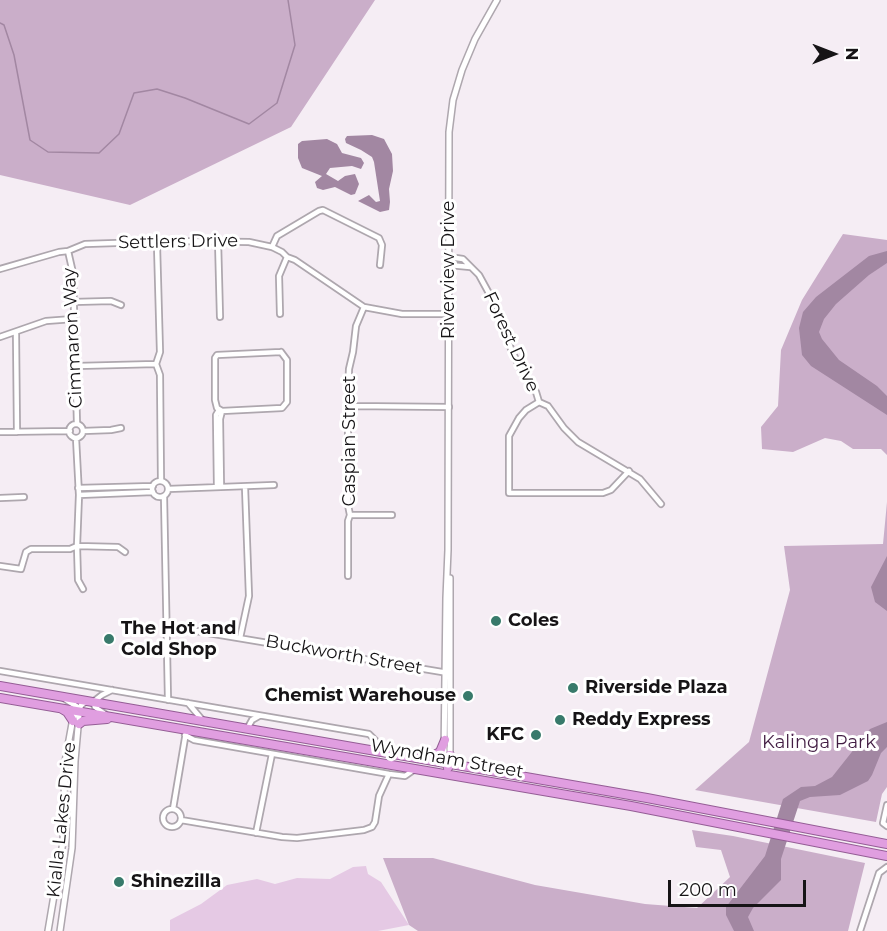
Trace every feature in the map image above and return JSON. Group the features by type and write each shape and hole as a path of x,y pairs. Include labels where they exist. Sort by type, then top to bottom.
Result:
{"highway":[{"name":"Wyndham Street","path":"0,686 666,801 887,844"},
{"path":"35,692 44,705"},
{"name":"Wyndham Street","path":"0,698 78,710 186,732 239,738 615,803 887,856"},
{"path":"59,707 76,722 118,718"},
{"path":"237,727 239,738"},
{"path":"247,729 249,740"},
{"path":"381,752 432,756 440,752 445,740"},
{"path":"436,772 442,773 447,762 522,787"},
{"path":"604,790 615,803"},
{"path":"666,801 675,809 676,814"}],"street":[{"name":"Riverview Drive","path":"447,762 445,740 451,598 448,550 449,132 453,100 462,70 471,47 497,0"},
{"path":"272,247 277,236 323,210 379,238 382,245 380,265"},
{"path":"218,240 220,317"},
{"name":"Settlers Drive","path":"0,269 68,251 85,244 147,242 157,245 164,242 218,240 249,242 272,247 298,261 364,307 402,314 448,314"},
{"path":"157,245 160,352 156,364 160,375 161,481"},
{"name":"Cimmaron Way","path":"68,251 73,273 77,424"},
{"path":"280,314 279,276 287,257"},
{"path":"448,257 463,259 473,267"},
{"path":"448,265 473,267"},
{"name":"Forest Drive","path":"473,267 497,308 511,349 522,372 536,392 539,402 548,406 578,442 640,479 661,504"},
{"path":"73,302 111,301 121,305"},
{"name":"Caspian Street","path":"348,576 350,515 348,418 351,406 348,398 349,369 356,326 364,307"},
{"path":"0,337 46,321 74,319"},
{"path":"16,333 17,432"},
{"path":"219,487 216,416 220,411 282,408 287,402 287,360 284,353 217,355 215,400 220,411"},
{"path":"77,366 156,364"},
{"path":"539,402 526,410 513,425 509,436 509,493 603,493 611,490 629,471"},
{"path":"351,406 449,407"},
{"path":"70,432 72,426 77,424 83,431"},
{"path":"83,431 121,428"},
{"path":"76,438 81,436 83,431"},
{"path":"0,432 70,432"},
{"path":"70,432 76,438"},
{"path":"76,438 79,495 78,580 83,589"},
{"path":"161,481 168,489"},
{"path":"153,489 156,482 161,481"},
{"path":"168,489 274,485"},
{"path":"240,638 249,596 245,487"},
{"path":"78,488 153,489"},
{"path":"79,495 153,489"},
{"path":"153,489 158,496 164,496"},
{"path":"168,489 164,496 168,700"},
{"path":"0,498 24,497"},
{"path":"350,515 392,515"},
{"path":"0,566 21,569 26,552 31,549 70,549 77,546 118,547 125,552"},
{"name":"Buckworth Street","path":"166,626 448,673"},
{"path":"0,671 369,734 381,752"},
{"name":"Riverview Drive","path":"447,762 448,673"},
{"path":"58,696 76,706 78,710 112,690"},
{"path":"90,702 109,716"},
{"path":"188,703 204,722"},
{"name":"Kialla Lakes Drive","path":"48,931 63,842 65,758 78,710"},
{"path":"247,729 252,720 260,715"},
{"name":"Kialla Lakes Drive","path":"60,931 71,863 76,722"},
{"path":"186,732 194,740 389,774 405,776 415,769"},
{"path":"173,809 186,732"},
{"path":"256,833 272,754"},
{"path":"65,758 75,758"},
{"path":"181,820 297,838 364,830 375,822 379,796 389,774"},
{"path":"885,824 887,805"},
{"path":"173,809 178,812 181,820 174,827 169,828 164,824 163,814 173,809"},
{"path":"63,842 71,841 74,819"},
{"path":"860,931 879,873 886,867"}],"shaded area":[{"path":"372,135 384,139 392,154 393,171 389,189 389,210 380,212 358,201 369,195 376,202 380,201 372,157 346,143 345,139 347,136"},
{"path":"327,139 337,144 342,153 361,158 364,163 361,169 352,166 330,168 326,174 338,181 345,176 355,174 359,184 355,194 351,195 335,187 323,190 317,188 315,182 322,176 302,168 298,158 298,144 302,141"},
{"path":"887,251 887,263 869,275 836,304 824,319 819,332 839,360 877,386 887,396 887,415 811,366 802,355 799,328 803,312 816,297 869,256"},
{"path":"887,556 887,611 875,602 871,587"},
{"path":"887,722 887,747 881,753 868,781 840,795 810,797 800,801 781,859 781,880 753,908 748,917 754,931 734,931 726,915 726,907 765,856 783,799 801,787 815,786 832,777 870,729"},
{"path":"366,866 368,874 381,882 409,925 378,931 170,931 170,920 201,904 227,885 257,879 275,884 297,878 330,879 353,867"}],"green space":[{"path":"0,0 375,0 291,127 130,205 0,175"},
{"path":"843,234 887,240 887,455 881,449 853,449 841,441 825,438 793,452 762,449 761,427 778,406 781,350 802,300"},
{"name":"Kalinga Park","path":"887,502 887,787 882,794 876,822 695,790 749,742 790,590 784,546 883,544"},
{"path":"692,830 865,863 848,931 418,931 409,925 383,858 433,858 535,885 645,904 697,908 730,877 721,850 696,847"}],"waterway":[{"path":"0,23 4,25 14,55 30,140 48,152 99,153 119,134 134,93 157,89 249,124 277,103 295,45 288,0"}],"place":[{"name":"Coles","path":"496,621"},
{"name":"The Hot and Cold Shop","path":"109,639"},
{"name":"Riverside Plaza","path":"573,688"},
{"name":"Chemist Warehouse","path":"468,696"},
{"name":"Reddy Express","path":"560,720"},
{"name":"KFC","path":"536,735"},
{"name":"Shinezilla","path":"119,882"}]}
